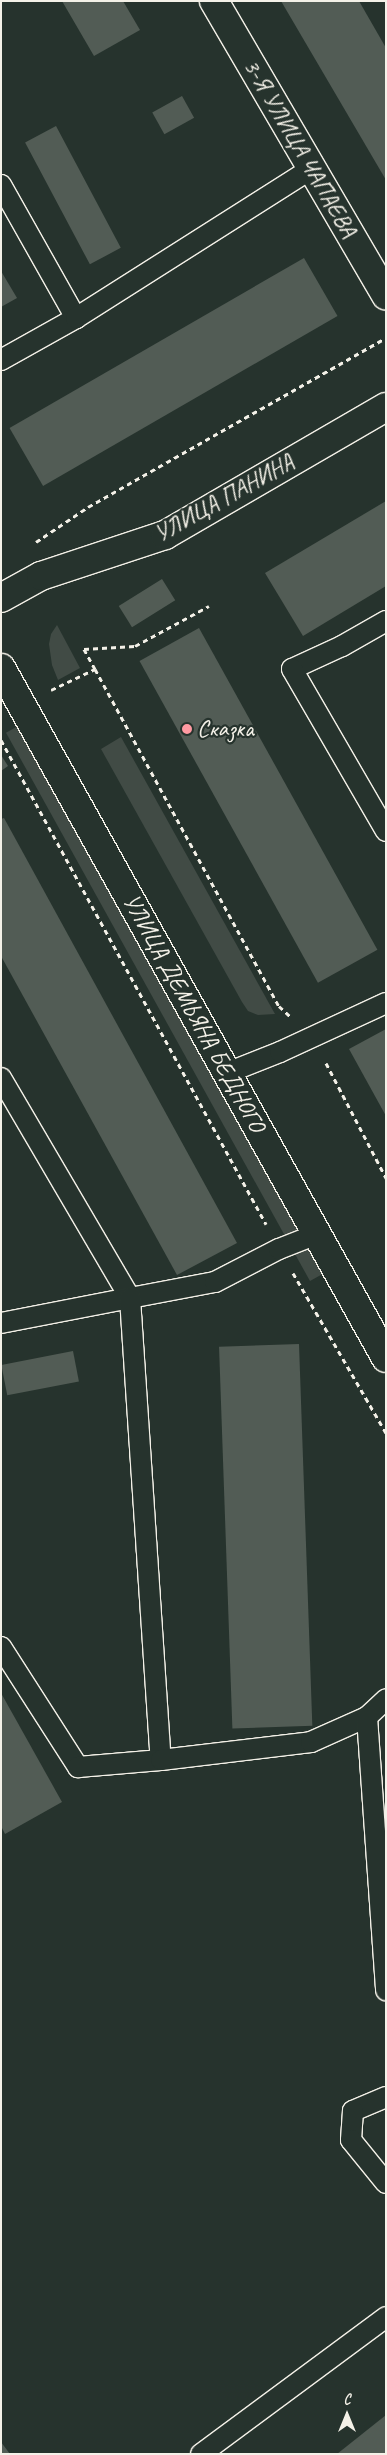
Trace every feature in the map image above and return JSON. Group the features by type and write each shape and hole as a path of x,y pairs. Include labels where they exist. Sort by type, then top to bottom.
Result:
{"street":[{"name":"3-Я УЛИЦА ЧАПАЕВА","path":"214,1 386,295"},
{"name":"УЛИЦА ПАНИНА","path":"1,598 41,576 165,535 386,407"},
{"name":"УЛИЦА ДЕМЬЯНА БЕДНОГО","path":"1,668 386,1358"}],"lane":[{"path":"1,360 76,318 312,168"},
{"path":"1,185 76,318"},
{"path":"386,620 342,646 292,669 386,830"},
{"path":"227,1074 386,1003"},
{"path":"1,1078 130,1298 160,1760"},
{"path":"1,1324 215,1282 279,1249 317,1234"},
{"path":"1,1647 78,1767 160,1760 311,1742 367,1717 386,1699"},
{"path":"367,1717 386,1990"},
{"path":"386,2097 354,2111 351,2140 386,2183"},
{"path":"201,2454 386,2317"}],"path":[{"path":"34,542 88,507 386,338"},
{"path":"209,606 135,646 84,650 279,1006 313,1037 386,1178"},
{"path":"21,704 95,670"},
{"path":"1,740 279,1249 386,1433"}],"shaded area":[{"path":"57,625 80,668 58,680 52,665 49,644 51,634"},
{"path":"27,721 331,1269 310,1281 6,733"},
{"path":"121,737 275,1014 258,1015 248,1011 242,1002 101,749"}],"building":[{"path":"62,1 123,1 140,30 94,56"},
{"path":"281,1 359,1 386,48 386,180"},
{"path":"182,96 194,118 164,134 152,112"},
{"path":"56,126 121,248 90,264 25,142"},
{"path":"304,258 338,316 43,486 10,428"},
{"path":"1,271 17,298 1,307"},
{"path":"386,501 386,586 303,636 265,573"},
{"path":"162,579 175,600 132,627 119,606"},
{"path":"199,628 377,950 318,983 140,661"},
{"path":"1,755 8,766 1,771"},
{"path":"4,818 237,1243 177,1275 1,956 1,819"},
{"path":"386,1029 386,1116 349,1049"},
{"path":"299,1344 312,1726 232,1729 219,1347"},
{"path":"73,1351 79,1381 7,1395 1,1365"},
{"path":"1,1693 62,1802 5,1834 1,1826"},
{"path":"386,2415 386,2454 337,2454"},
{"path":"1,2442 10,2454 1,2454"}],"place":[{"name":"Сказка","path":"187,729"}]}
